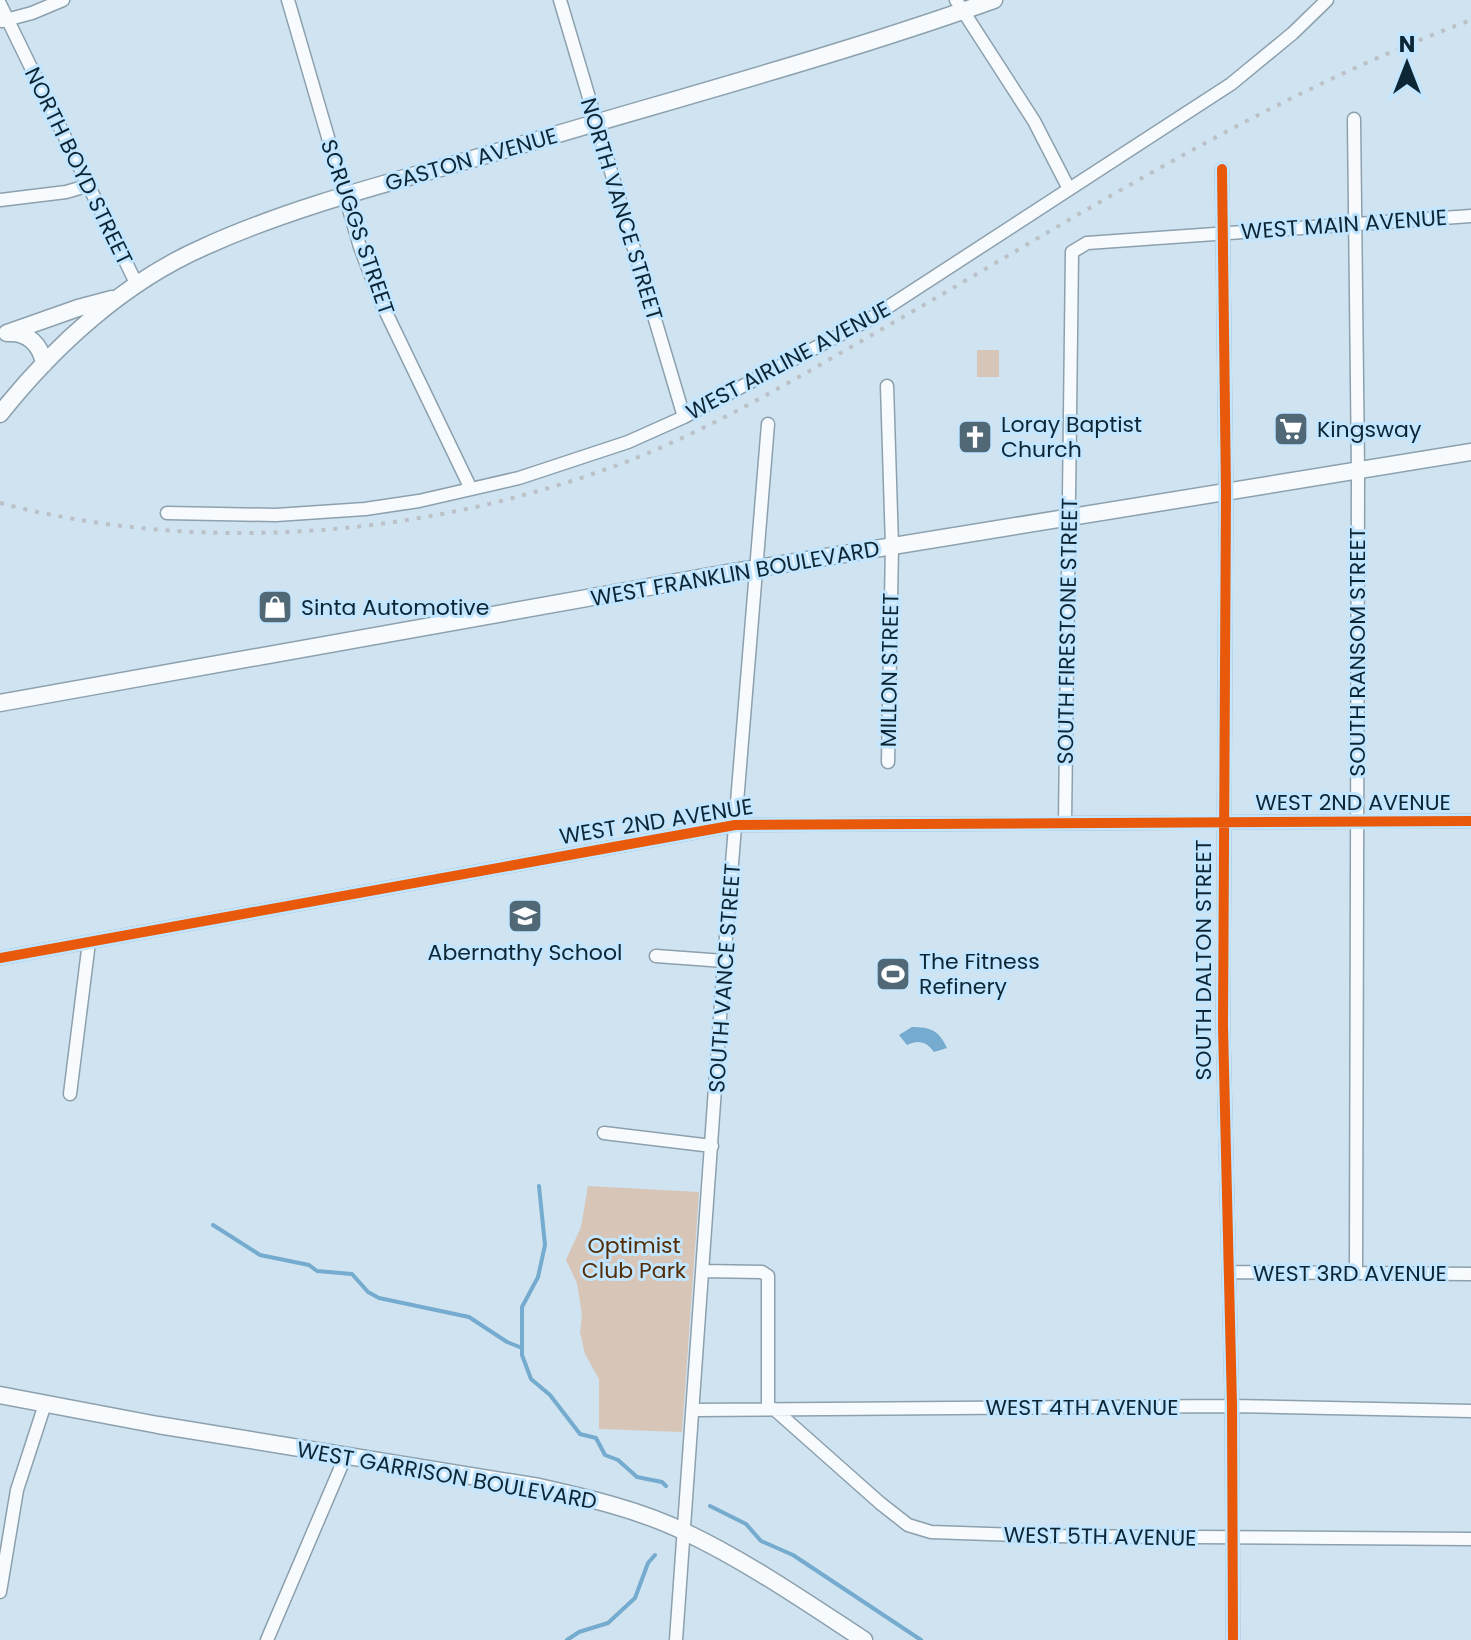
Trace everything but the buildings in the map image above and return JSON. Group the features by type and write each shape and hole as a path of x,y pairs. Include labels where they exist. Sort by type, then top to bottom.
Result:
{"main road":[{"name":"GASTON AVENUE","path":"0,414 67,341 131,290 203,247 345,196 596,122 960,6 994,0"},
{"path":"4,335 131,290"},
{"path":"30,325 45,325 67,341"},
{"path":"4,335 21,333 33,341 43,355 44,364"},
{"name":"WEST FRANKLIN BOULEVARD","path":"0,703 756,569 1471,452"},
{"name":"WEST GARRISON BOULEVARD","path":"0,1395 578,1496 683,1531 763,1575 864,1640"}],"street":[{"path":"4,20 63,0"},
{"name":"SCRUGGS STREET","path":"288,0 345,196 381,302 471,489"},
{"name":"NORTH VANCE STREET","path":"560,0 684,417"},
{"name":"WEST AIRLINE AVENUE","path":"167,513 276,515 341,512 419,501 519,478 614,447 684,417 868,320 1231,84 1293,33 1327,0"},
{"name":"NORTH BOYD STREET","path":"0,4 4,20 90,185 131,290"},
{"path":"960,6 1034,121 1069,189"},
{"name":"SOUTH RANSOM STREET","path":"1354,119 1358,470 1356,1273"},
{"name":"SOUTH DALTON STREET","path":"1222,169 1226,492 1223,1057 1232,1406 1233,1640"},
{"path":"0,200 66,192 90,185"},
{"name":"WEST MAIN AVENUE","path":"1075,248 1087,243 1223,232 1471,216"},
{"name":"SOUTH FIRESTONE STREET","path":"1065,823 1070,260 1075,248"},
{"name":"MILLON STREET","path":"887,386 892,546 888,762"},
{"name":"SOUTH VANCE STREET","path":"680,1638 683,1531 724,961 768,424"},
{"name":"WEST 2ND AVENUE","path":"0,958 735,825 1471,821"},
{"path":"70,1094 89,942"},
{"path":"656,956 724,961"},
{"path":"604,1133 712,1146"},
{"path":"703,1271 766,1274 771,1409"},
{"name":"WEST 3RD AVENUE","path":"1229,1272 1471,1274"},
{"path":"0,1592 17,1490 45,1404"},
{"name":"WEST 4TH AVENUE","path":"694,1410 1232,1406 1471,1411"},
{"name":"WEST 5TH AVENUE","path":"771,1409 908,1525 931,1532 1231,1539 1471,1539"},
{"path":"267,1640 346,1455"}],"green space":[{"path":"977,350 999,350 999,377 977,377"},
{"name":"Optimist Club Park","path":"588,1186 699,1192 682,1432 599,1429 599,1379 585,1354 580,1332 582,1315 577,1283 566,1260 581,1227"}],"water":[{"path":"912,1027 933,1031 947,1048 934,1052 922,1042 907,1045 899,1035"}],"waterway":[{"path":"539,1186 545,1245 538,1277 522,1307 522,1355 531,1379 550,1395 580,1434 596,1438 605,1455 618,1460 637,1477 662,1482 666,1486"},
{"path":"213,1225 260,1255 309,1265 317,1271 352,1274 368,1292 379,1298 469,1317 522,1348"},
{"path":"710,1506 746,1524 761,1541 793,1555 921,1640"},
{"path":"567,1640 579,1632 608,1623 635,1598 648,1563 655,1555"}],"railway":[{"path":"0,503 79,520 159,530 240,533 321,530 402,521 482,506 560,485 636,458 729,415 1241,124 1393,51 1471,20"}],"cycle path":[{"path":"1222,169 1226,492 1223,1026 1232,1406 1233,1640"},
{"path":"0,958 735,825 1471,821"}],"place":[{"name":"Kingsway","path":"1291,429"},
{"name":"Loray Baptist Church","path":"975,437"},
{"name":"Sinta Automotive","path":"275,607"},
{"name":"Abernathy School","path":"525,916"},
{"name":"The Fitness Refinery","path":"893,974"}]}
